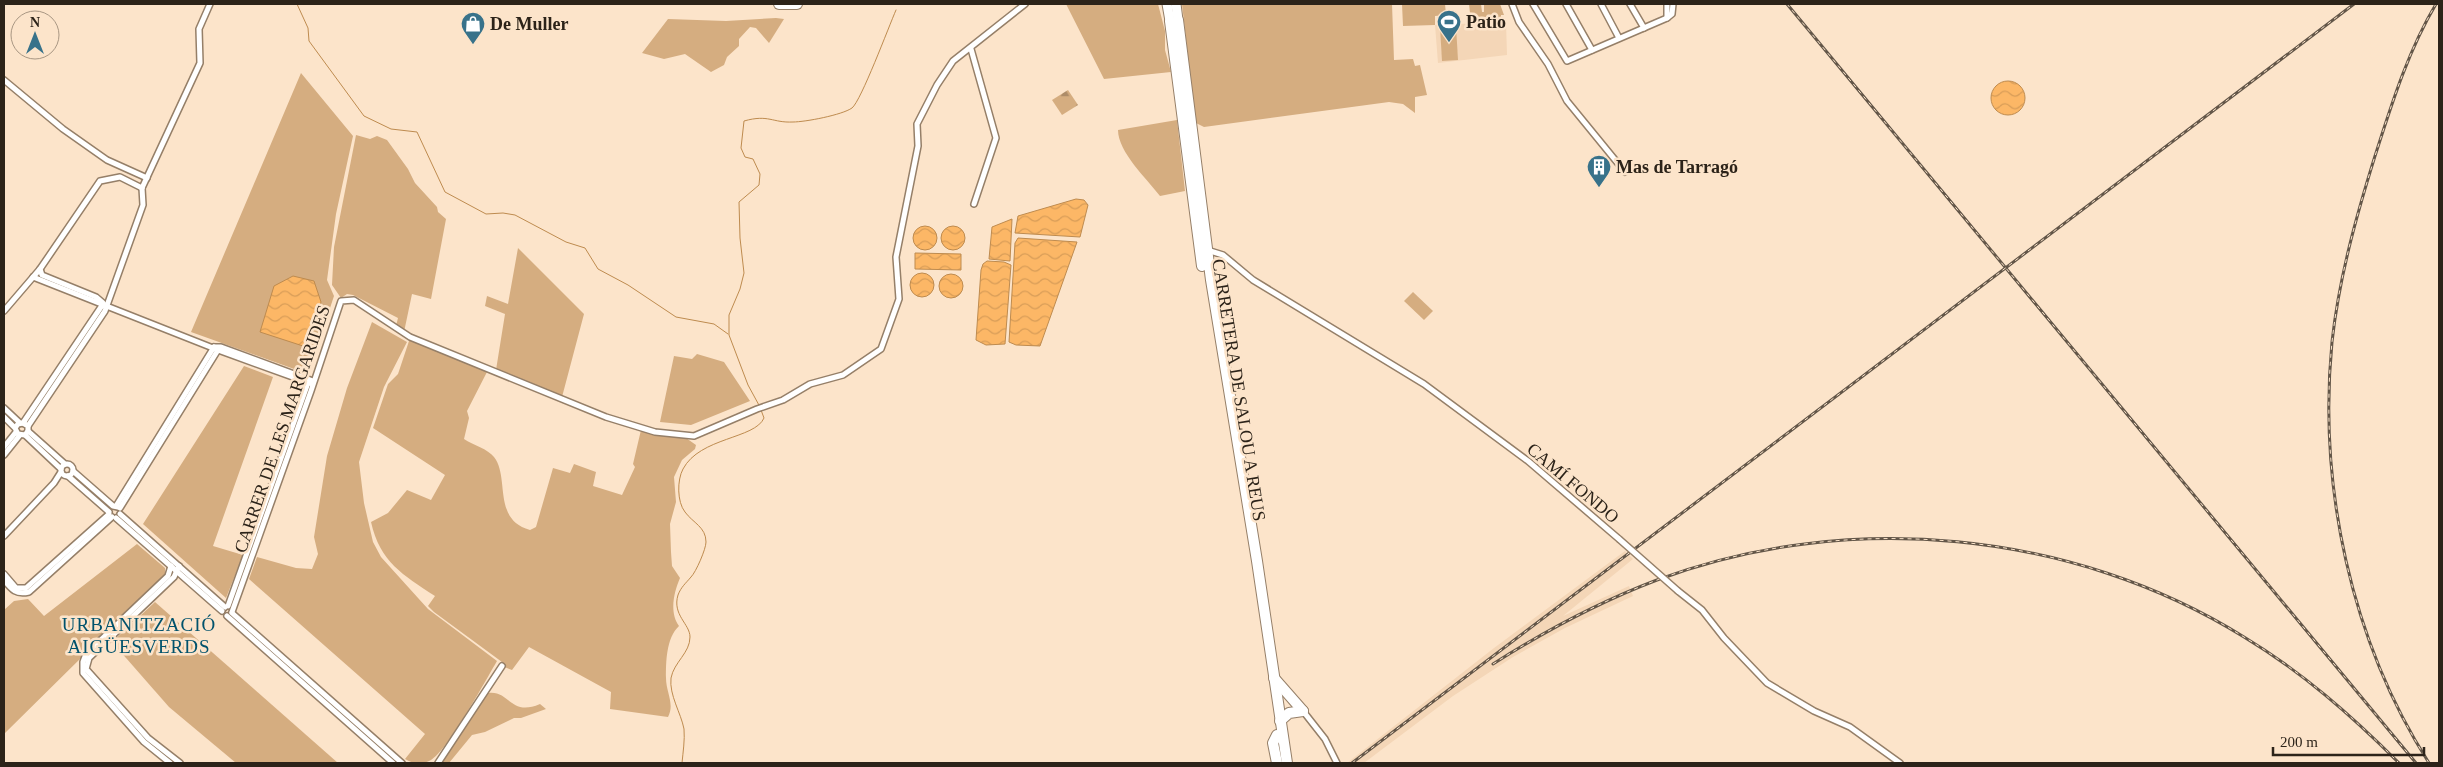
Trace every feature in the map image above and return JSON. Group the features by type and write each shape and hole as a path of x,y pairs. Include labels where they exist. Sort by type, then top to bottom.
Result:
{"highway":[{"path":"778,4 797,4"},
{"path":"1174,20 1207,250 1287,763"},
{"name":"CARRETERA DE SALOU A REUS","path":"1174,20 1204,282 1281,763"},
{"path":"1274,678 1303,711"},
{"path":"1280,721 1289,713 1303,711"},
{"path":"1276,735 1273,743 1276,763"}],"main road":[{"path":"1167,4 1174,20"},
{"path":"1174,20 1176,4"}],"street":[{"path":"4,454 101,307 106,304 143,205 142,188 200,63 199,29 210,4"},
{"path":"974,204 996,138 971,49 1025,4"},
{"path":"1512,4 1519,22 1548,64 1567,101 1625,172"},
{"path":"1533,4 1566,61 1667,18 1671,6"},
{"path":"1566,4 1592,50"},
{"path":"1601,4 1619,38"},
{"path":"1630,4 1644,28"},
{"name":"CARRER DE LES MARGARIDES","path":"230,614 341,301 354,300 384,318 410,337 606,417 655,432 694,436 783,400 810,384 843,374 881,349 899,300 896,257 918,146 917,124 937,85 953,61 971,49"},
{"path":"4,80 63,129 107,160 147,178"},
{"path":"4,311 40,269 100,182 120,177 142,188"},
{"name":"CAMÍ FONDO","path":"1207,250 1223,255 1253,280 1424,384 1528,461 1702,610 1724,638 1767,683 1814,710 1850,727 1900,763"},
{"path":"40,269 42,275 106,304"},
{"path":"33,277 106,304 216,349 221,347 311,383"},
{"path":"4,580 14,592 21,592 114,512 216,349"},
{"name":"CARRER DE LES MARGARIDES","path":"225,608 311,383"},
{"path":"4,408 67,476 114,512 225,608 393,763"},
{"path":"4,417 66,464 71,465 73,471 114,512 171,566 178,569"},
{"path":"4,447 22,429"},
{"path":"54,484 66,464"},
{"path":"4,536 54,484 73,471"},
{"path":"170,763 144,742 107,702 83,673 83,662 86,654 168,576 171,566"},
{"path":"178,569 174,577 89,658 86,668 148,738 180,763"},
{"path":"4,574 21,592"},
{"path":"225,608 402,763"},
{"path":"436,763 502,666"},
{"path":"1303,711 1325,739 1336,761"}],"shaded area":[{"path":"1506,22 1507,55 1438,63 1435,25"},
{"path":"1625,551 1633,559 1563,616 1629,586 1633,596 1565,628 1513,657 1453,696 1364,763 1347,763 1494,648"}],"green space":[{"path":"1066,4 1158,4 1165,31 1165,50 1171,72 1104,79"},
{"path":"1182,4 1392,4 1394,60 1413,59 1415,66 1420,65 1427,95 1415,97 1415,113 1403,104 1389,102 1204,127 1196,123 1195,118"},
{"path":"1402,4 1445,4 1446,15 1435,16 1435,25 1403,26"},
{"path":"1469,4 1481,4 1482,12 1484,12 1484,4 1500,4 1504,15 1501,15 1501,20 1506,22 1470,24 1469,15 1474,15 1475,13 1470,13"},
{"path":"668,19 726,21 784,19 769,43 756,28 750,27 739,39 739,46 727,57 724,65 711,72 685,54 664,59 642,53"},
{"name":"Patio","path":"1456,26 1458,60 1442,61 1440,27"},
{"path":"301,73 353,136 336,214 327,280 334,296 308,374 191,332"},
{"path":"1068,90 1078,105 1062,115 1052,100"},
{"path":"1177,120 1185,191 1160,196 1128,156 1119,138 1118,130"},
{"path":"356,135 370,139 377,136 387,140 408,169 415,183 446,219 431,299 412,294 404,332 396,326 398,318 353,295 347,294 341,298 332,285 334,247"},
{"path":"518,248 584,314 562,397 496,370 505,314 485,306 487,296 508,304"},
{"path":"1413,292 1433,311 1424,320 1404,301"},
{"path":"372,322 407,342 384,387 359,462 364,503 373,542 381,557 428,609 497,661 447,743 431,760 421,763 414,763 405,759 425,734 249,579 257,557 296,568 312,569 318,554 314,537 327,456 347,388"},
{"path":"410,338 488,370 467,411 469,418 464,439 484,449 494,457 499,465 506,508 518,525 530,530 536,527 553,468 570,473 574,464 596,472 593,486 622,495 635,467 633,464 641,430 686,438 696,445 695,449 682,460 674,477 676,502 670,524 672,566 680,578 674,596 673,608 679,626 671,637 667,658 666,683 671,707 668,717 610,709 611,692 529,647 512,670 502,666 502,662 434,612 428,606 435,596 394,566 380,547 371,522 388,513 407,490 431,500 445,475 373,428 388,384 398,374"},
{"path":"697,354 724,362 750,401 691,425 660,422 674,356 692,359"},
{"path":"244,366 273,377 213,546 243,555 226,598 143,524"},
{"path":"137,544 165,568 165,575 4,734 4,610 14,601 28,599 44,616"},
{"path":"155,602 338,763 236,763 169,707 112,642"},
{"path":"488,693 501,695 522,707 540,704 546,709 521,718 514,718 485,732 472,735 449,763 439,763"}],"water":[{"path":"2008,81 2015,82 2020,86 2024,91 2024,105 2020,110 2015,114 2008,115 2001,114 1996,110 1992,105 1991,98 1992,91 1996,86 2001,82"},
{"path":"1076,199 1084,200 1088,205 1080,237 1015,233 1018,216"},
{"path":"1012,219 1010,261 989,259 992,227"},
{"path":"925,226 933,230 937,238 933,246 925,250 917,246 913,238 917,230"},
{"path":"953,226 961,230 965,238 961,246 953,250 945,246 941,238 945,230"},
{"path":"1018,238 1077,242 1040,346 1016,345 1009,342 1015,243"},
{"path":"915,253 961,254 961,270 915,269"},
{"path":"987,261 1004,262 1011,265 1005,344 986,345 976,340 981,270 983,264"},
{"path":"922,273 931,276 934,285 931,294 922,297 913,294 910,285 913,276"},
{"path":"951,274 960,277 963,286 960,295 951,298 942,295 939,286 942,277"},
{"path":"293,276 314,281 321,302 307,345 303,346 260,332 274,286"}],"waterway":[{"path":"297,4 308,28 309,41 364,116 391,129 417,132 445,192 486,214 503,213 515,215 566,242 585,248 598,269 628,285 676,317 714,324 728,334"},
{"path":"760,407 748,385 729,335 729,315 740,289 744,273 740,238 739,202 759,185 760,174 753,159 745,157 741,148 744,121 759,118 799,122 832,116 852,108 868,78 896,10"},
{"path":"682,763 684,729 673,697 671,678 675,667 687,648 690,637 679,614 677,602 678,595 698,566 706,542 704,533 688,516 680,503 681,474 691,458 702,450 759,425 764,418 761,410"}],"railway":[{"path":"1787,4 2416,763"},
{"path":"1352,763 2354,4"},
{"path":"2429,763 2402,716 2379,666 2360,614 2346,561 2336,506 2330,451 2329,396 2335,318 2355,225 2375,156 2401,78 2417,40 2436,4"},
{"path":"1493,664 1552,629 1614,598 1657,580 1730,558 1805,544 1881,539 1957,542 2033,553 2106,573 2177,601 2244,637 2286,665 2344,711 2399,763"}],"place":[{"name":"Patio","path":"1449,43"},
{"name":"De Muller","path":"473,45"},
{"name":"Mas de Tarragó","path":"1599,188"}],"district":[{"name":"URBANITZACIÓ AIGÜESVERDS","path":"139,635"}]}
